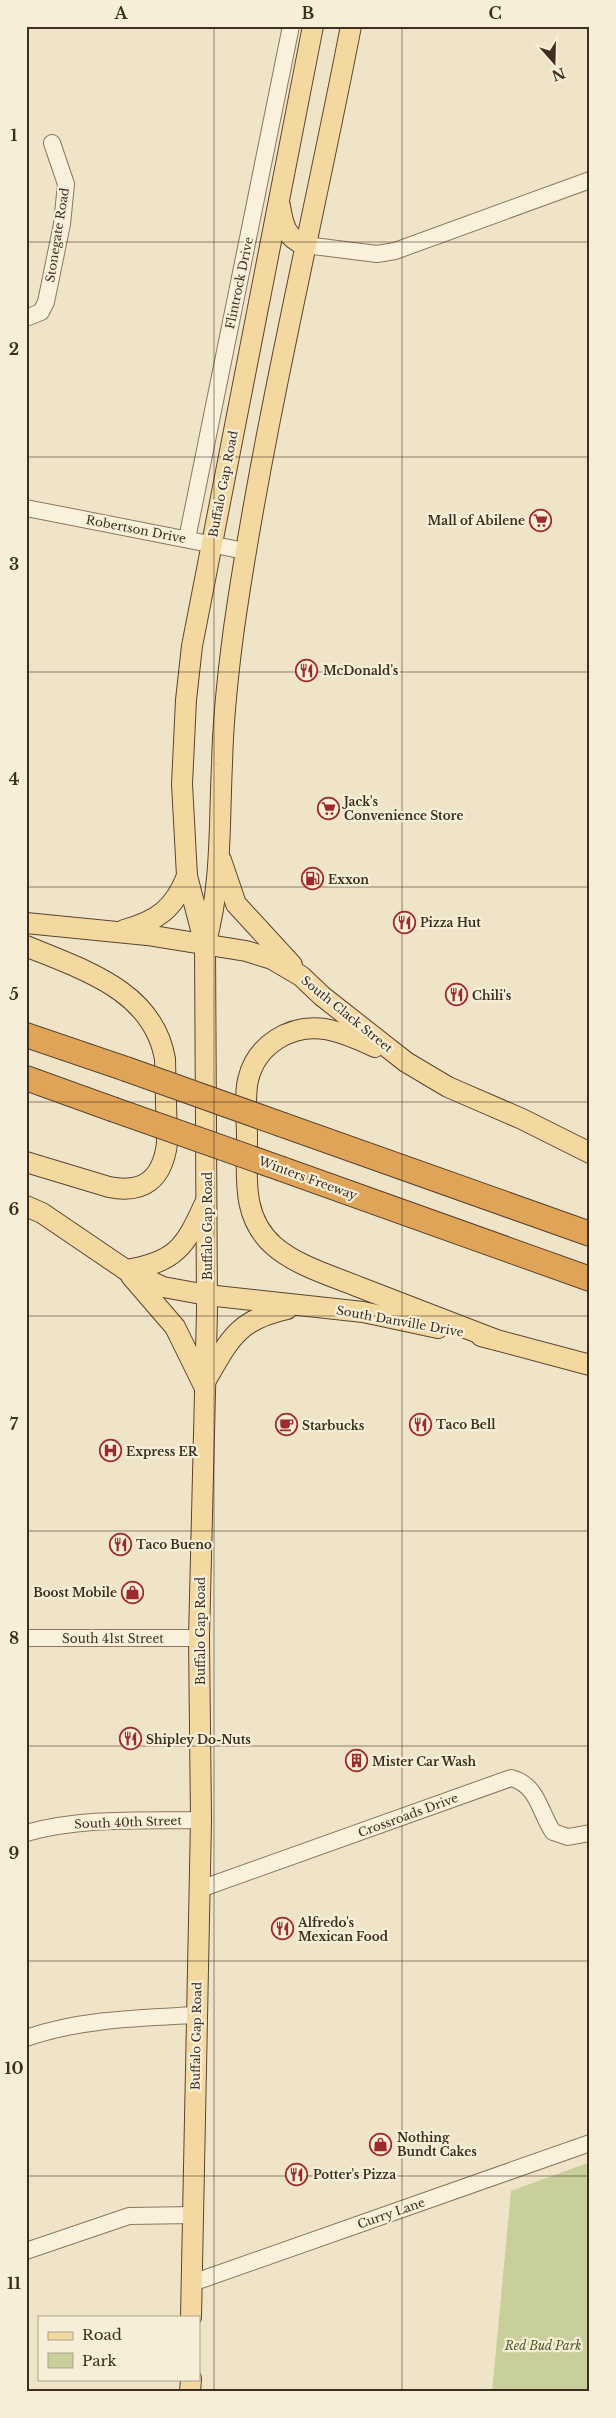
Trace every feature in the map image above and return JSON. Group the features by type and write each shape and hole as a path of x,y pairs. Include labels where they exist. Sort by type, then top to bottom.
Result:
{"highway":[{"path":"32,1037 590,1234"},
{"name":"Winters Freeway","path":"26,1078 590,1279"},
{"path":"514,1252 590,1285"}],"main road":[{"name":"Buffalo Gap Road","path":"192,2316 201,1820 199,1638 207,1296 205,945 187,876 182,784 186,700 192,646 211,544 313,26"},
{"name":"Buffalo Gap Road","path":"205,945 214,914 228,675 245,551 305,245 351,26"},
{"path":"279,199 285,229 290,237 305,245"},
{"path":"219,854 236,904 301,976"},
{"path":"117,932 144,924 159,915 179,897 187,876"},
{"name":"South Clack Street","path":"26,923 117,932 246,951 263,956 301,976 322,996 406,1062 448,1087 522,1119 590,1153"},
{"path":"26,946 114,986 141,1006 150,1019 163,1048 167,1144 166,1158 155,1177 147,1184 123,1190 26,1162"},
{"path":"406,1062 358,1039 313,1028 299,1030 274,1041 256,1056 248,1081 248,1206 263,1233 274,1246 288,1256 334,1277 494,1339"},
{"path":"126,1270 142,1268 176,1253 192,1230 206,1199"},
{"path":"26,1206 42,1213 126,1270 175,1327 205,1385"},
{"name":"South Danville Drive","path":"126,1270 163,1287 207,1296 363,1312 494,1339 590,1365"},
{"path":"205,1385 232,1336 266,1314 303,1306"}],"street":[{"name":"Flintrock Drive","path":"187,539 291,26"},
{"name":"Stonegate Road","path":"26,318 40,312 46,302 62,224 66,184 52,143"},
{"path":"305,245 377,254 395,251 590,180"},
{"name":"Robertson Drive","path":"26,508 245,551"},
{"name":"South 41st Street","path":"26,1638 199,1638"},
{"name":"Crossroads Drive","path":"200,1889 511,1778 524,1781 535,1796 552,1832 568,1837 590,1833"},
{"name":"South 40th Street","path":"26,1834 46,1828 95,1821 201,1820"},
{"path":"26,2038 48,2030 104,2020 196,2015"},
{"name":"Curry Lane","path":"192,2283 590,2143"},
{"path":"26,2251 129,2216 194,2215"}],"green space":[{"name":"Red Bud Park","path":"590,2162 590,2392 492,2392 511,2191"}],"place":[{"name":"Mall of Abilene","path":"541,520"},
{"name":"McDonald's","path":"307,670"},
{"name":"Jack's Convenience Store","path":"328,808"},
{"name":"Exxon","path":"312,879"},
{"name":"Pizza Hut","path":"404,922"},
{"name":"Chili's","path":"456,995"},
{"name":"Taco Bell","path":"420,1424"},
{"name":"Starbucks","path":"286,1425"},
{"name":"Express ER","path":"110,1451"},
{"name":"Taco Bueno","path":"120,1544"},
{"name":"Boost Mobile","path":"133,1592"},
{"name":"Shipley Do-Nuts","path":"130,1739"},
{"name":"Mister Car Wash","path":"356,1761"},
{"name":"Alfredo's Mexican Food","path":"282,1929"},
{"name":"Nothing Bundt Cakes","path":"381,2144"},
{"name":"Potter's Pizza","path":"297,2174"}]}
